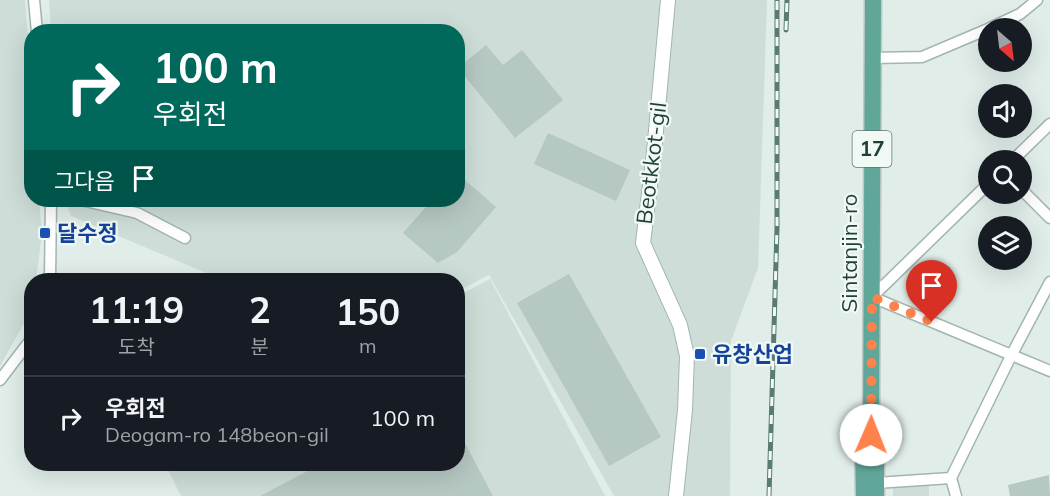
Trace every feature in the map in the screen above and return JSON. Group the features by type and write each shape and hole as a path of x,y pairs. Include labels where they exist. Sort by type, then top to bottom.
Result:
{"main road":[{"name":"Sintanjin-ro","path":"873,0 871,435 876,446 876,489"},
{"name":"Sintanjin-ro","path":"864,496 863,445 871,435"}],"street":[{"path":"34,0 36,24"},
{"name":"Beotkkot-gil","path":"668,0 643,243 680,325 687,356 685,410 676,496"},
{"path":"1012,18 1037,0"},
{"path":"873,58 922,57 978,34"},
{"path":"1023,150 1050,124"},
{"path":"978,194 872,297 1050,371"},
{"path":"1032,200 1050,218"},
{"path":"50,273 51,207"},
{"path":"111,207 137,213 185,238"},
{"path":"956,496 951,478 1050,282"},
{"path":"0,380 24,348"},
{"path":"876,489 951,478"}],"shaded area":[{"path":"0,0 25,0 27,24 24,24 24,207 40,207 42,233 37,273 24,273 24,323 0,366"},
{"path":"49,0 767,0 758,268 731,341 730,496 614,496 489,275 465,287 465,273 206,273 71,216 68,207 465,207 465,24 51,24"},
{"path":"490,279 605,496 181,496 168,471 465,471 465,292"},
{"path":"929,483 929,496 893,496 893,486"}],"building":[{"path":"486,45 503,65 522,50 563,100 515,138 465,77 465,62"},
{"path":"548,133 630,170 616,201 534,164"},
{"path":"465,180 496,207 457,252 438,263 403,233 426,207 465,207"},
{"path":"569,274 661,437 609,466 517,303"},
{"path":"465,443 493,496 260,496 308,471 465,471"},
{"path":"1049,475 1050,496 1010,496 1008,485"}],"railway":[{"path":"769,496 777,228 777,0"},
{"path":"786,30 787,0"}],"place":[{"name":"달수정","path":"45,233"},
{"name":"유창산업","path":"700,354"}],"route":[{"path":"871,435 872,297 932,322"}]}
